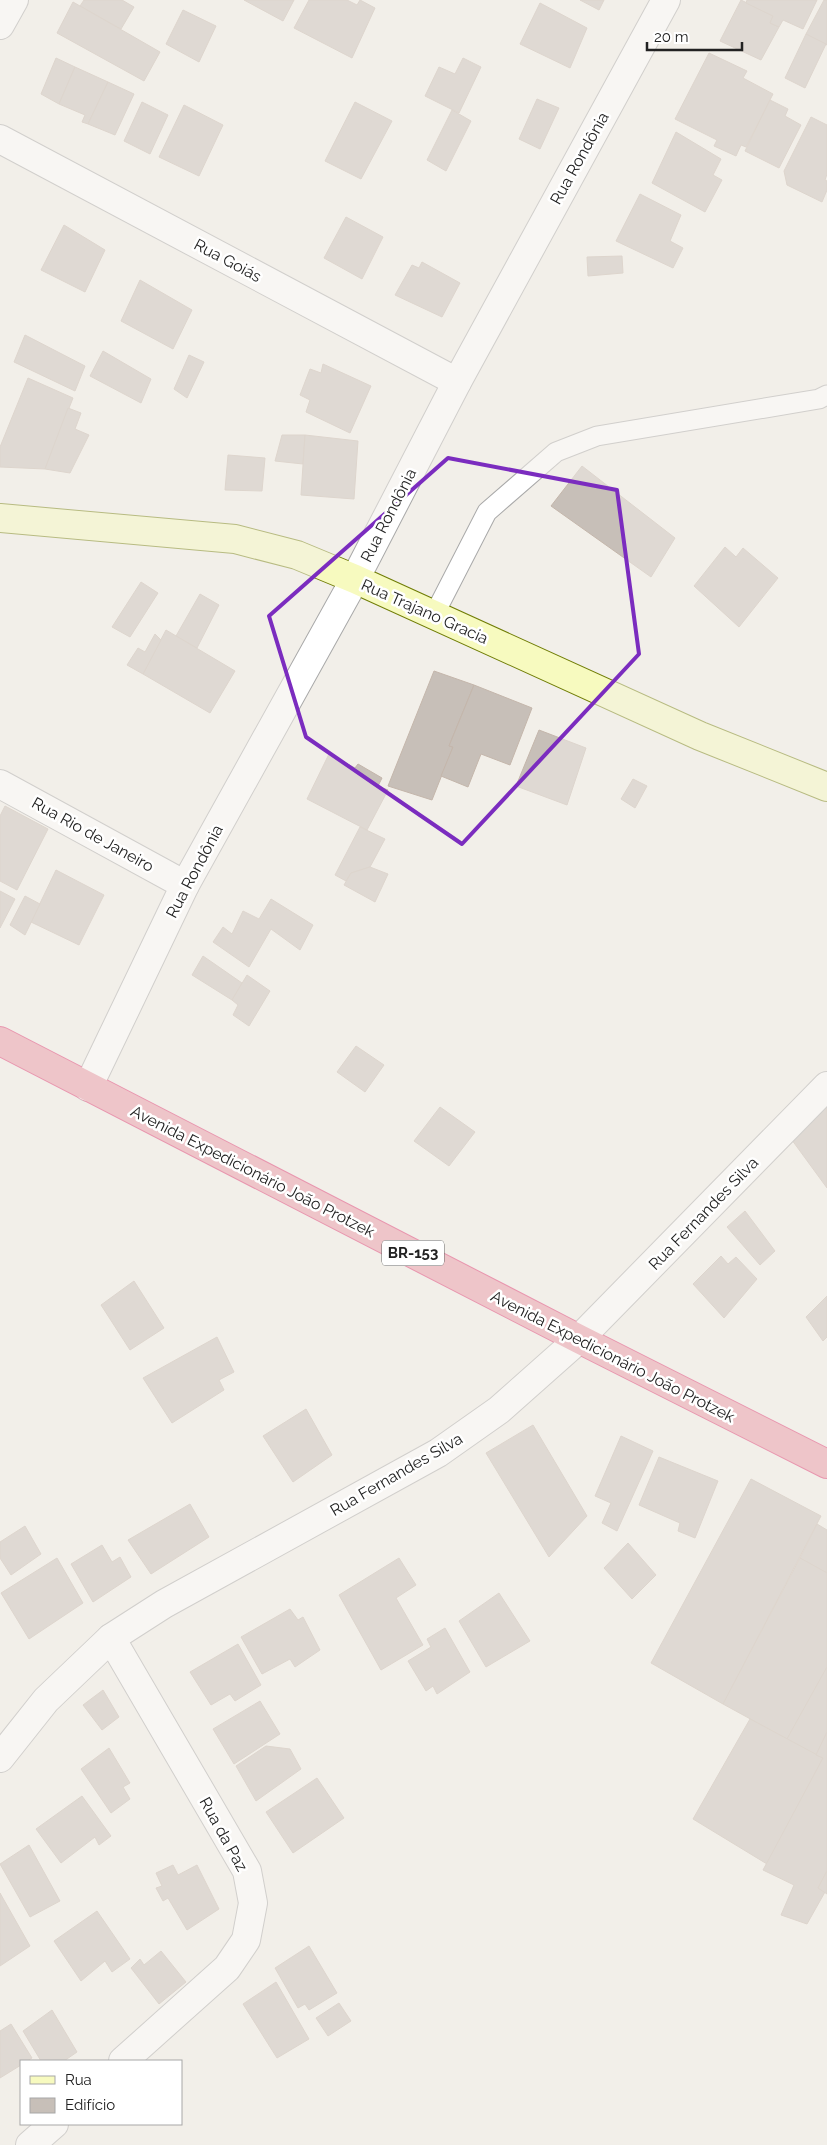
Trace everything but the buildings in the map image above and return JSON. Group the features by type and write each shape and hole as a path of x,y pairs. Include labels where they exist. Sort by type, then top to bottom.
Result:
{"highway":[{"name":"Avenida Expedicionário João Protzek","path":"0,1041 827,1464"}],"main road":[{"name":"Rua Trajano Gracia","path":"0,518 235,539 297,555 355,579 700,736 827,787"}],"street":[{"path":"0,25 14,0"},
{"name":"Rua Rondônia","path":"88,1086 185,885 355,579 457,382 666,0"},
{"name":"Rua Goiás","path":"0,139 457,382"},
{"name":"Rua Rio de Janeiro","path":"0,784 185,885"},
{"name":"Rua Fernandes Silva","path":"0,1758 46,1700 111,1638 164,1604 438,1453 498,1410 580,1339 827,1086"},
{"name":"Rua da Paz","path":"111,1638 247,1871 253,1903 246,1940 227,1968 124,2060"},
{"path":"30,2145 53,2125"}],"lane":[{"path":"434,615 486,512 556,452 596,436 819,398 827,395"}],"highlighted area":[{"path":"448,458 617,490 639,654 462,844 306,737 269,616"}]}
